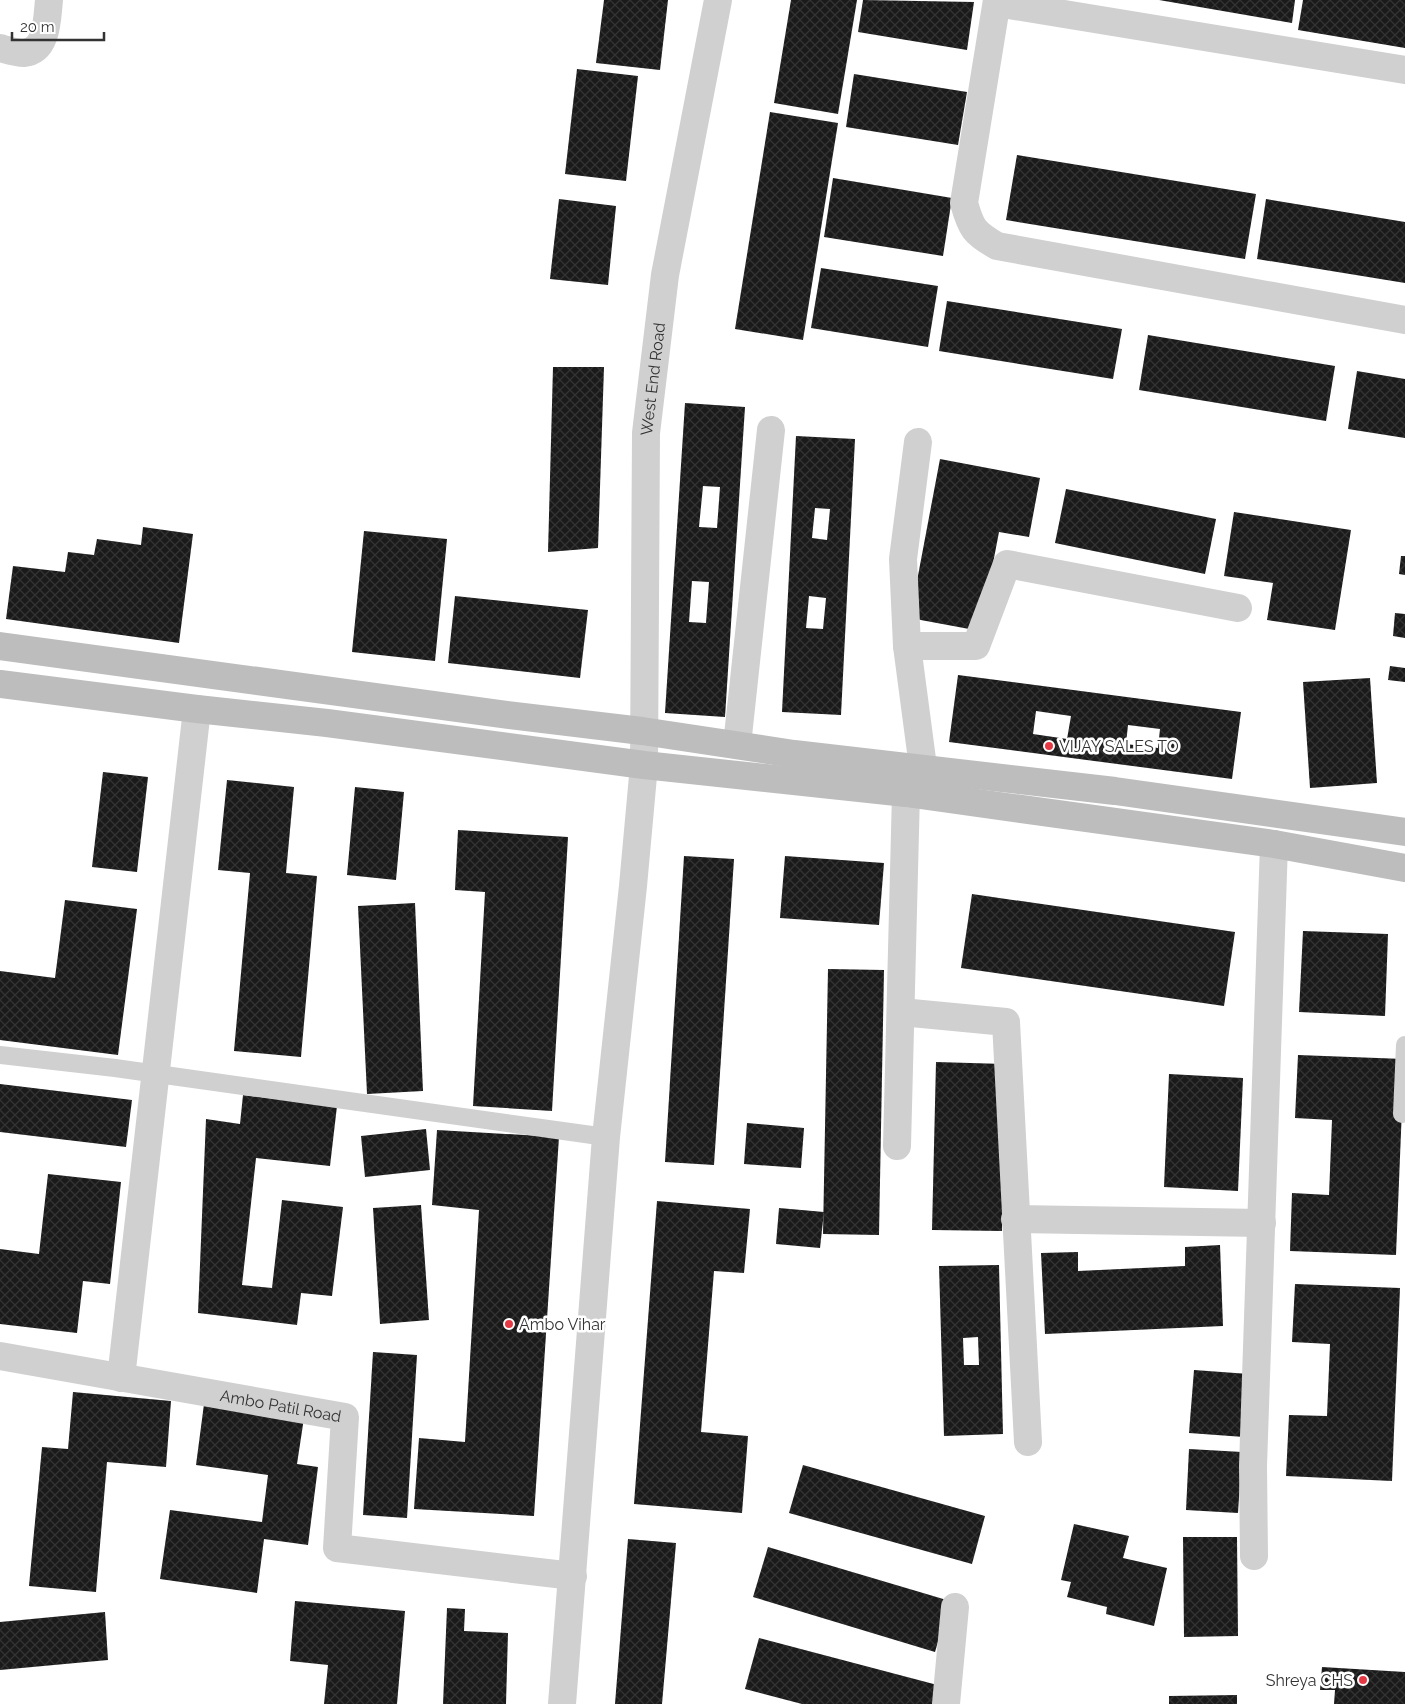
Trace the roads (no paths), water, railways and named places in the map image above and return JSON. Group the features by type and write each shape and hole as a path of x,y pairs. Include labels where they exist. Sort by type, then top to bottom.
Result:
{"street":[{"path":"0,48 25,53 37,47 44,37 50,0"},
{"name":"West End Road","path":"562,1704 574,1576 606,1137 634,886 644,765 642,730 646,433 665,275 718,0"},
{"path":"1405,70 997,2 964,203 969,222 979,236 997,246 1405,320"},
{"path":"737,745 771,430"},
{"path":"918,442 903,559 907,646 923,768"},
{"path":"907,646 976,646 1008,564 1238,608"},
{"path":"0,646 508,716 642,730 794,754 1125,792 1405,832"},
{"path":"0,684 197,710 302,720 644,765 906,793 1274,844 1405,868"},
{"path":"302,720 306,687"},
{"path":"121,1378 157,1075 197,710"},
{"path":"897,1146 906,793"},
{"path":"1254,1556 1253,1466 1274,844"},
{"path":"901,1012 1006,1022 1028,1442"},
{"path":"1015,1219 1262,1223"},
{"name":"Ambo Patil Road","path":"0,1356 345,1417 337,1548 574,1576"},
{"path":"946,1704 956,1607"}],"lane":[{"path":"1402,1114 1405,1045"},
{"path":"0,1054 606,1137"}],"place":[{"name":"VIJAY SALES TO","path":"1049,746"},
{"name":"Ambo Vihar","path":"509,1324"},
{"name":"Shreya CHS","path":"1363,1680"}]}
